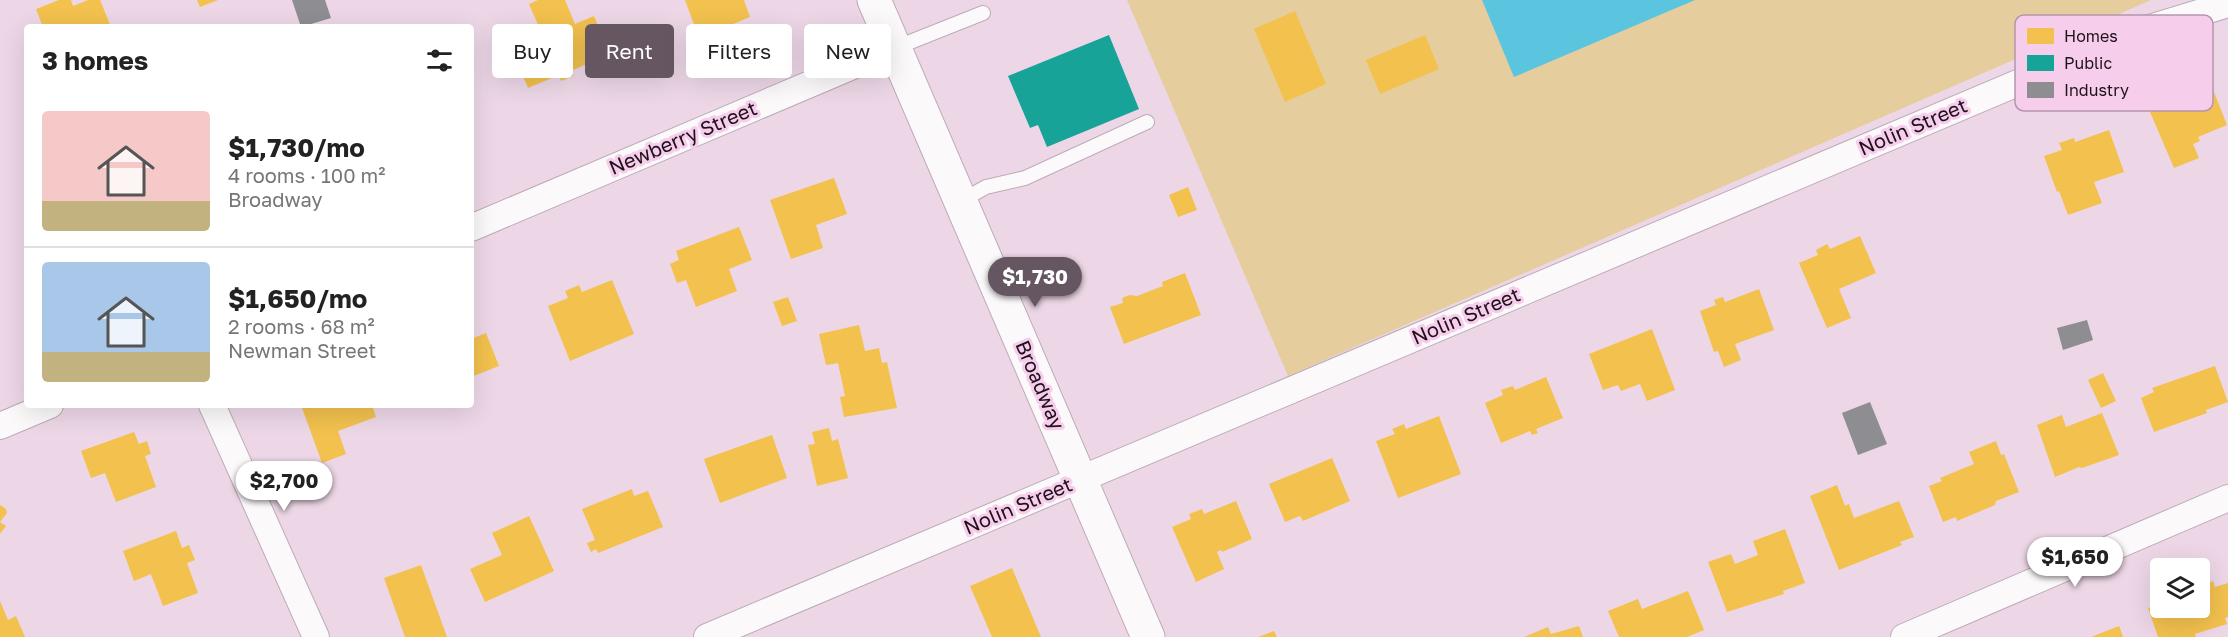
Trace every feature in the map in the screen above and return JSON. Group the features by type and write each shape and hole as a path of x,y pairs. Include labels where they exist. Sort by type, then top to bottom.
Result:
{"street":[{"name":"Broadway","path":"874,0 1148,637"},
{"name":"Nolin Street","path":"2192,15 2228,4"},
{"name":"Newberry Street","path":"474,227 895,48"},
{"name":"Nolin Street","path":"707,637 2015,84"},
{"path":"0,426 43,408"},
{"path":"213,408 316,637"},
{"path":"1904,637 2228,498"}],"lane":[{"path":"895,48 983,13"},
{"path":"961,201 986,188 1025,178 1147,122"}],"shaded area":[{"path":"1127,0 2151,0 2117,15 2015,15 2015,59 1288,376"}],"water":[{"path":"1482,0 1695,0 1514,77"}],"building: Homes":[{"path":"59,0 71,0 73,6 88,0 100,0 110,24 42,24 36,9"},
{"path":"197,0 218,0 200,7"},
{"path":"538,0 565,0 575,24 594,16 597,24 585,24 585,65 573,70 573,24 538,24 529,4"},
{"path":"685,0 744,0 750,17 733,24 694,24"},
{"path":"1295,11 1326,84 1285,102 1254,29"},
{"path":"1425,35 1439,69 1380,94 1366,60"},
{"path":"524,78 552,78 528,88"},
{"path":"2213,90 2227,125 2198,137 2200,141 2193,144 2199,158 2174,168 2150,112 2213,111"},
{"path":"2109,130 2124,172 2094,182 2102,203 2068,215 2044,156 2062,150 2059,143 2074,138 2075,142"},
{"path":"834,178 847,214 816,225 823,248 791,259 770,200"},
{"path":"1188,187 1197,210 1178,217 1169,195"},
{"path":"739,227 752,260 729,269 737,291 696,307 686,280 677,283 670,264 679,260 676,251"},
{"path":"1860,236 1876,273 1839,289 1851,318 1827,328 1799,263 1818,255 1816,250 1827,244 1830,249"},
{"path":"1185,273 1201,315 1124,344 1110,307 1123,303 1124,297 1137,296 1163,286 1162,282"},
{"path":"612,280 634,334 570,361 548,306 568,298 565,291 579,285 582,292"},
{"path":"1759,289 1774,330 1735,344 1741,360 1724,367 1718,351 1714,352 1700,311 1716,305 1714,300 1723,297 1725,302"},
{"path":"788,297 797,321 782,326 773,302"},
{"path":"859,325 865,351 879,348 882,363 887,362 897,408 844,417 840,397 845,396 838,363 826,365 819,334"},
{"path":"1652,329 1675,390 1647,401 1640,384 1621,391 1618,385 1603,390 1589,354"},
{"path":"486,333 499,366 474,376 474,338"},
{"path":"2215,366 2228,402 2206,410 2207,413 2154,432 2141,398 2154,392 2152,388"},
{"path":"2103,373 2116,401 2101,408 2088,380"},
{"path":"1546,377 1563,418 1536,429 1538,433 1532,435 1530,431 1501,443 1485,403 1503,395 1501,390 1513,386 1515,390"},
{"path":"302,408 373,408 376,417 338,431 346,454 322,463"},
{"path":"2102,413 2119,455 2055,477 2037,425 2062,415 2066,427"},
{"path":"1439,416 1461,474 1398,498 1376,441 1395,434 1392,429 1404,424 1406,429"},
{"path":"829,428 832,441 838,439 848,478 817,486 808,445 815,444 812,432"},
{"path":"134,432 139,444 147,441 151,454 145,456 156,487 116,502 105,473 91,478 81,451"},
{"path":"772,435 787,478 720,503 704,459"},
{"path":"1996,441 2001,455 2004,454 2019,492 1957,521 1956,517 1943,522 1929,486 1942,481 1940,478 1974,464 1969,452"},
{"path":"1332,458 1350,501 1303,521 1300,516 1285,522 1269,484"},
{"path":"1837,485 1845,506 1849,504 1854,518 1899,501 1914,537 1900,542 1902,545 1839,570 1810,496"},
{"path":"632,489 634,496 648,491 663,527 598,553 596,549 591,552 587,543 595,540 582,509"},
{"path":"1236,501 1252,539 1217,552 1224,569 1196,582 1172,527 1191,519 1189,514 1202,509 1204,514"},
{"path":"0,505 6,509 7,513 0,522"},
{"path":"529,516 554,571 485,602 470,569 502,555 492,533"},
{"path":"0,522 6,526 0,534"},
{"path":"1785,529 1805,583 1783,591 1784,594 1727,612 1708,562 1731,554 1735,564 1758,555 1753,541"},
{"path":"176,531 182,548 189,545 195,560 187,563 198,593 163,606 151,574 134,581 123,551"},
{"path":"421,565 447,637 405,637 384,578"},
{"path":"1012,568 1041,637 992,637 970,586"},
{"path":"2213,581 2215,587 2228,583 2228,617 2225,618 2227,624 2195,634 2196,637 2158,637 2151,618 2210,618 2210,582"},
{"path":"1688,591 1704,630 1687,637 1619,637 1608,611 1638,599 1642,609"},
{"path":"0,601 8,620 16,616 25,637 0,637"},
{"path":"1579,626 1583,637 1524,637 1548,627 1551,634"},
{"path":"2119,626 2123,637 2091,637"},
{"path":"1274,631 1277,637 1258,637"}],"building: Public":[{"path":"1109,35 1139,109 1047,147 1038,125 1030,128 1008,76"}],"building: Industry":[{"path":"292,0 325,0 331,18 311,24 300,24"},
{"path":"2087,320 2093,340 2063,350 2057,328"},
{"path":"1870,402 1887,444 1858,455 1842,413"}]}
